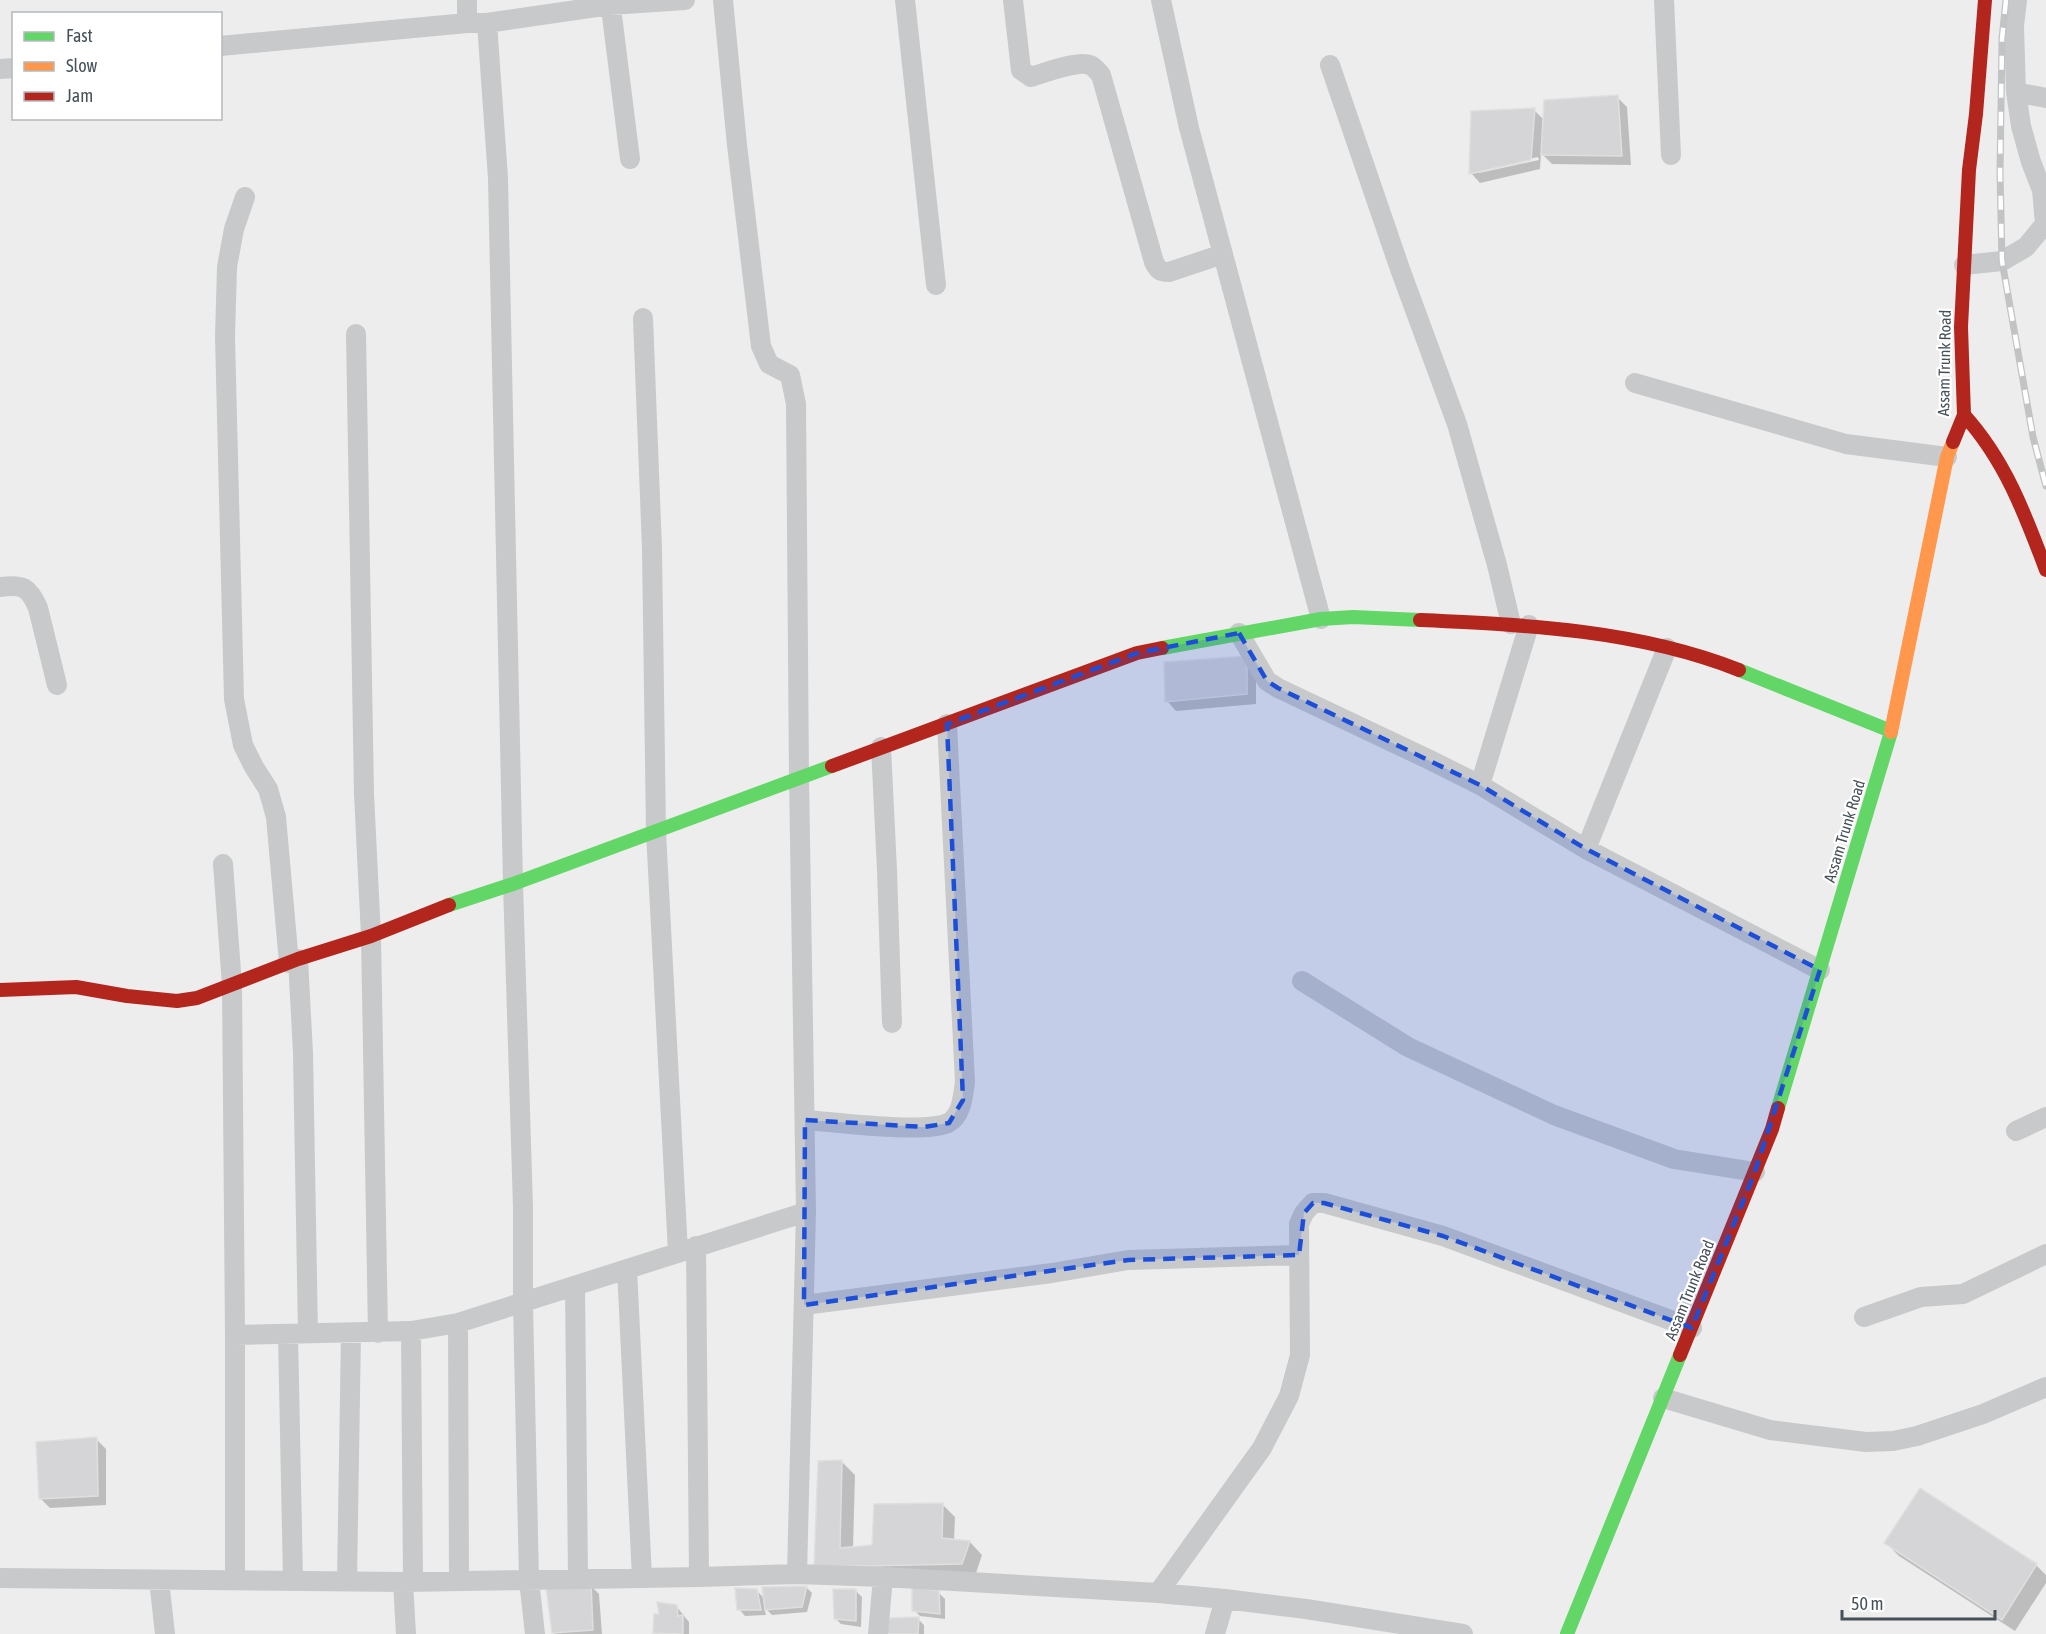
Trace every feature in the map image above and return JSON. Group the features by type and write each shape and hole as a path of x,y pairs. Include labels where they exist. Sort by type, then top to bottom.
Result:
{"street":[{"path":"467,0 467,23"},
{"path":"222,46 487,23 610,2 685,0"},
{"path":"723,0 737,145 761,346 769,364 790,375 796,404 798,777 806,1212 797,1574"},
{"path":"904,0 936,285"},
{"path":"1013,0 1021,70 1025,74 1031,77 1085,64 1091,65 1101,75 1158,270 1169,272 1223,254"},
{"path":"1161,0 1189,128 1321,619"},
{"path":"1664,0 1671,155"},
{"name":"Assam Trunk Road","path":"1567,1634 1772,1129 1891,731 1947,457 1964,416 1961,327 1969,170 1986,0"},
{"path":"1964,265 2001,261 2026,247 2045,224 2042,190 2021,126 2016,92 2014,27 2017,0"},
{"path":"610,2 630,159"},
{"path":"487,23 498,178 513,884 523,1207 529,1580 534,1634"},
{"path":"1330,65 1457,424 1497,566 1520,625 1480,785"},
{"path":"2016,92 2046,98"},
{"path":"245,197 234,229 227,267 225,337 234,699 243,745 267,789 276,817 294,961 303,1065 308,1334"},
{"path":"643,318 652,549 656,832 687,1249 699,1577"},
{"path":"356,334 364,794 371,936 378,1333"},
{"path":"1635,383 1846,444 1947,457"},
{"path":"1964,416 1982,434 2016,491 2046,570"},
{"path":"0,587 17,585 26,588 33,596 39,608 57,685"},
{"path":"0,990 76,987 127,996 177,1001 198,998 294,961 371,936 444,907 656,832 798,777 1137,653 1321,619 1353,617 1520,625 1608,635 1724,664 1891,731"},
{"path":"1239,633 1267,681 1278,688 1480,785 1586,849 1820,970"},
{"path":"1586,849 1667,648"},
{"path":"805,1120 924,1127 949,1123 957,1115 963,1100 965,1082 947,724"},
{"path":"881,747 892,1023"},
{"path":"223,864 232,985 235,1580"},
{"path":"1302,981 1408,1047 1554,1115 1674,1159 1755,1172"},
{"path":"2016,1131 2046,1117"},
{"path":"1158,1593 1262,1448 1289,1396 1300,1355 1299,1224 1304,1213 1313,1203 1323,1203 1443,1236 1692,1328"},
{"path":"235,1335 378,1333 411,1331 458,1323 806,1212"},
{"path":"1864,1317 1920,1297 1963,1294 2046,1254"},
{"path":"804,1305 1052,1274 1128,1260 1299,1255"},
{"path":"627,1269 642,1578"},
{"path":"575,1286 578,1579"},
{"path":"458,1323 459,1581"},
{"path":"406,1634 411,1331"},
{"path":"347,1581 351,1333"},
{"path":"288,1334 293,1580"},
{"path":"1663,1398 1770,1430 1866,1442 1893,1441 1917,1436 1983,1414 2046,1387"},
{"path":"0,1578 408,1582 797,1574 883,1577 1225,1599 1306,1609 1463,1634"},
{"path":"878,1634 883,1577"},
{"path":"159,1580 165,1634"},
{"path":"1215,1634 1225,1599"}],"highlighted area":[{"path":"1239,633 1267,681 1278,688 1480,785 1586,849 1820,970 1755,1172 1692,1328 1443,1236 1324,1203 1313,1203 1304,1213 1299,1255 1128,1260 804,1305 805,1120 924,1127 949,1123 963,1100 947,724 1137,653"}],"building":[{"path":"1618,95 1622,156 1541,155 1544,100"},
{"path":"1535,108 1531,160 1469,174 1471,111"},
{"path":"1247,656 1247,694 1165,702 1164,662"},
{"path":"97,1437 98,1496 39,1499 36,1442"},
{"path":"842,1460 840,1548 872,1545 874,1504 943,1503 942,1538 970,1541 962,1564 814,1567 818,1461"},
{"path":"1920,1488 2037,1564 2002,1620 1884,1543"},
{"path":"591,1583 593,1630 552,1633 546,1587"},
{"path":"807,1586 802,1607 765,1610 762,1587"},
{"path":"912,1587 939,1591 940,1614 912,1611"},
{"path":"735,1588 757,1589 761,1610 737,1610"},
{"path":"833,1589 856,1589 856,1621 834,1619"},
{"path":"657,1602 677,1605 678,1616 683,1615 683,1634 653,1633 654,1614 659,1614"},
{"path":"919,1617 918,1634 886,1634 889,1618"}],"railway":[{"path":"2006,0 2002,39 2000,172 2002,261 2033,437 2046,486"}],"traffic: fast":[{"path":"1162,648 1321,619 1353,617 1420,620"},
{"path":"1739,670 1891,731"},
{"path":"1778,1108 1891,732"},
{"path":"449,905 513,884 832,766"},
{"path":"1567,1634 1680,1355"}],"traffic: slow":[{"path":"1891,732 1947,457 1953,442"}],"traffic: jam":[{"path":"1953,442 1964,415 1961,327 1969,170 1985,0"},
{"path":"1964,415 1991,450 2002,469 2022,508 2046,570"},
{"path":"1420,620 1542,627 1622,638 1662,646 1739,670"},
{"path":"832,766 1137,653 1162,648"},
{"path":"0,990 76,987 127,996 177,1001 197,998 298,959 371,936 449,905"},
{"path":"1680,1355 1772,1129 1778,1108"}]}
